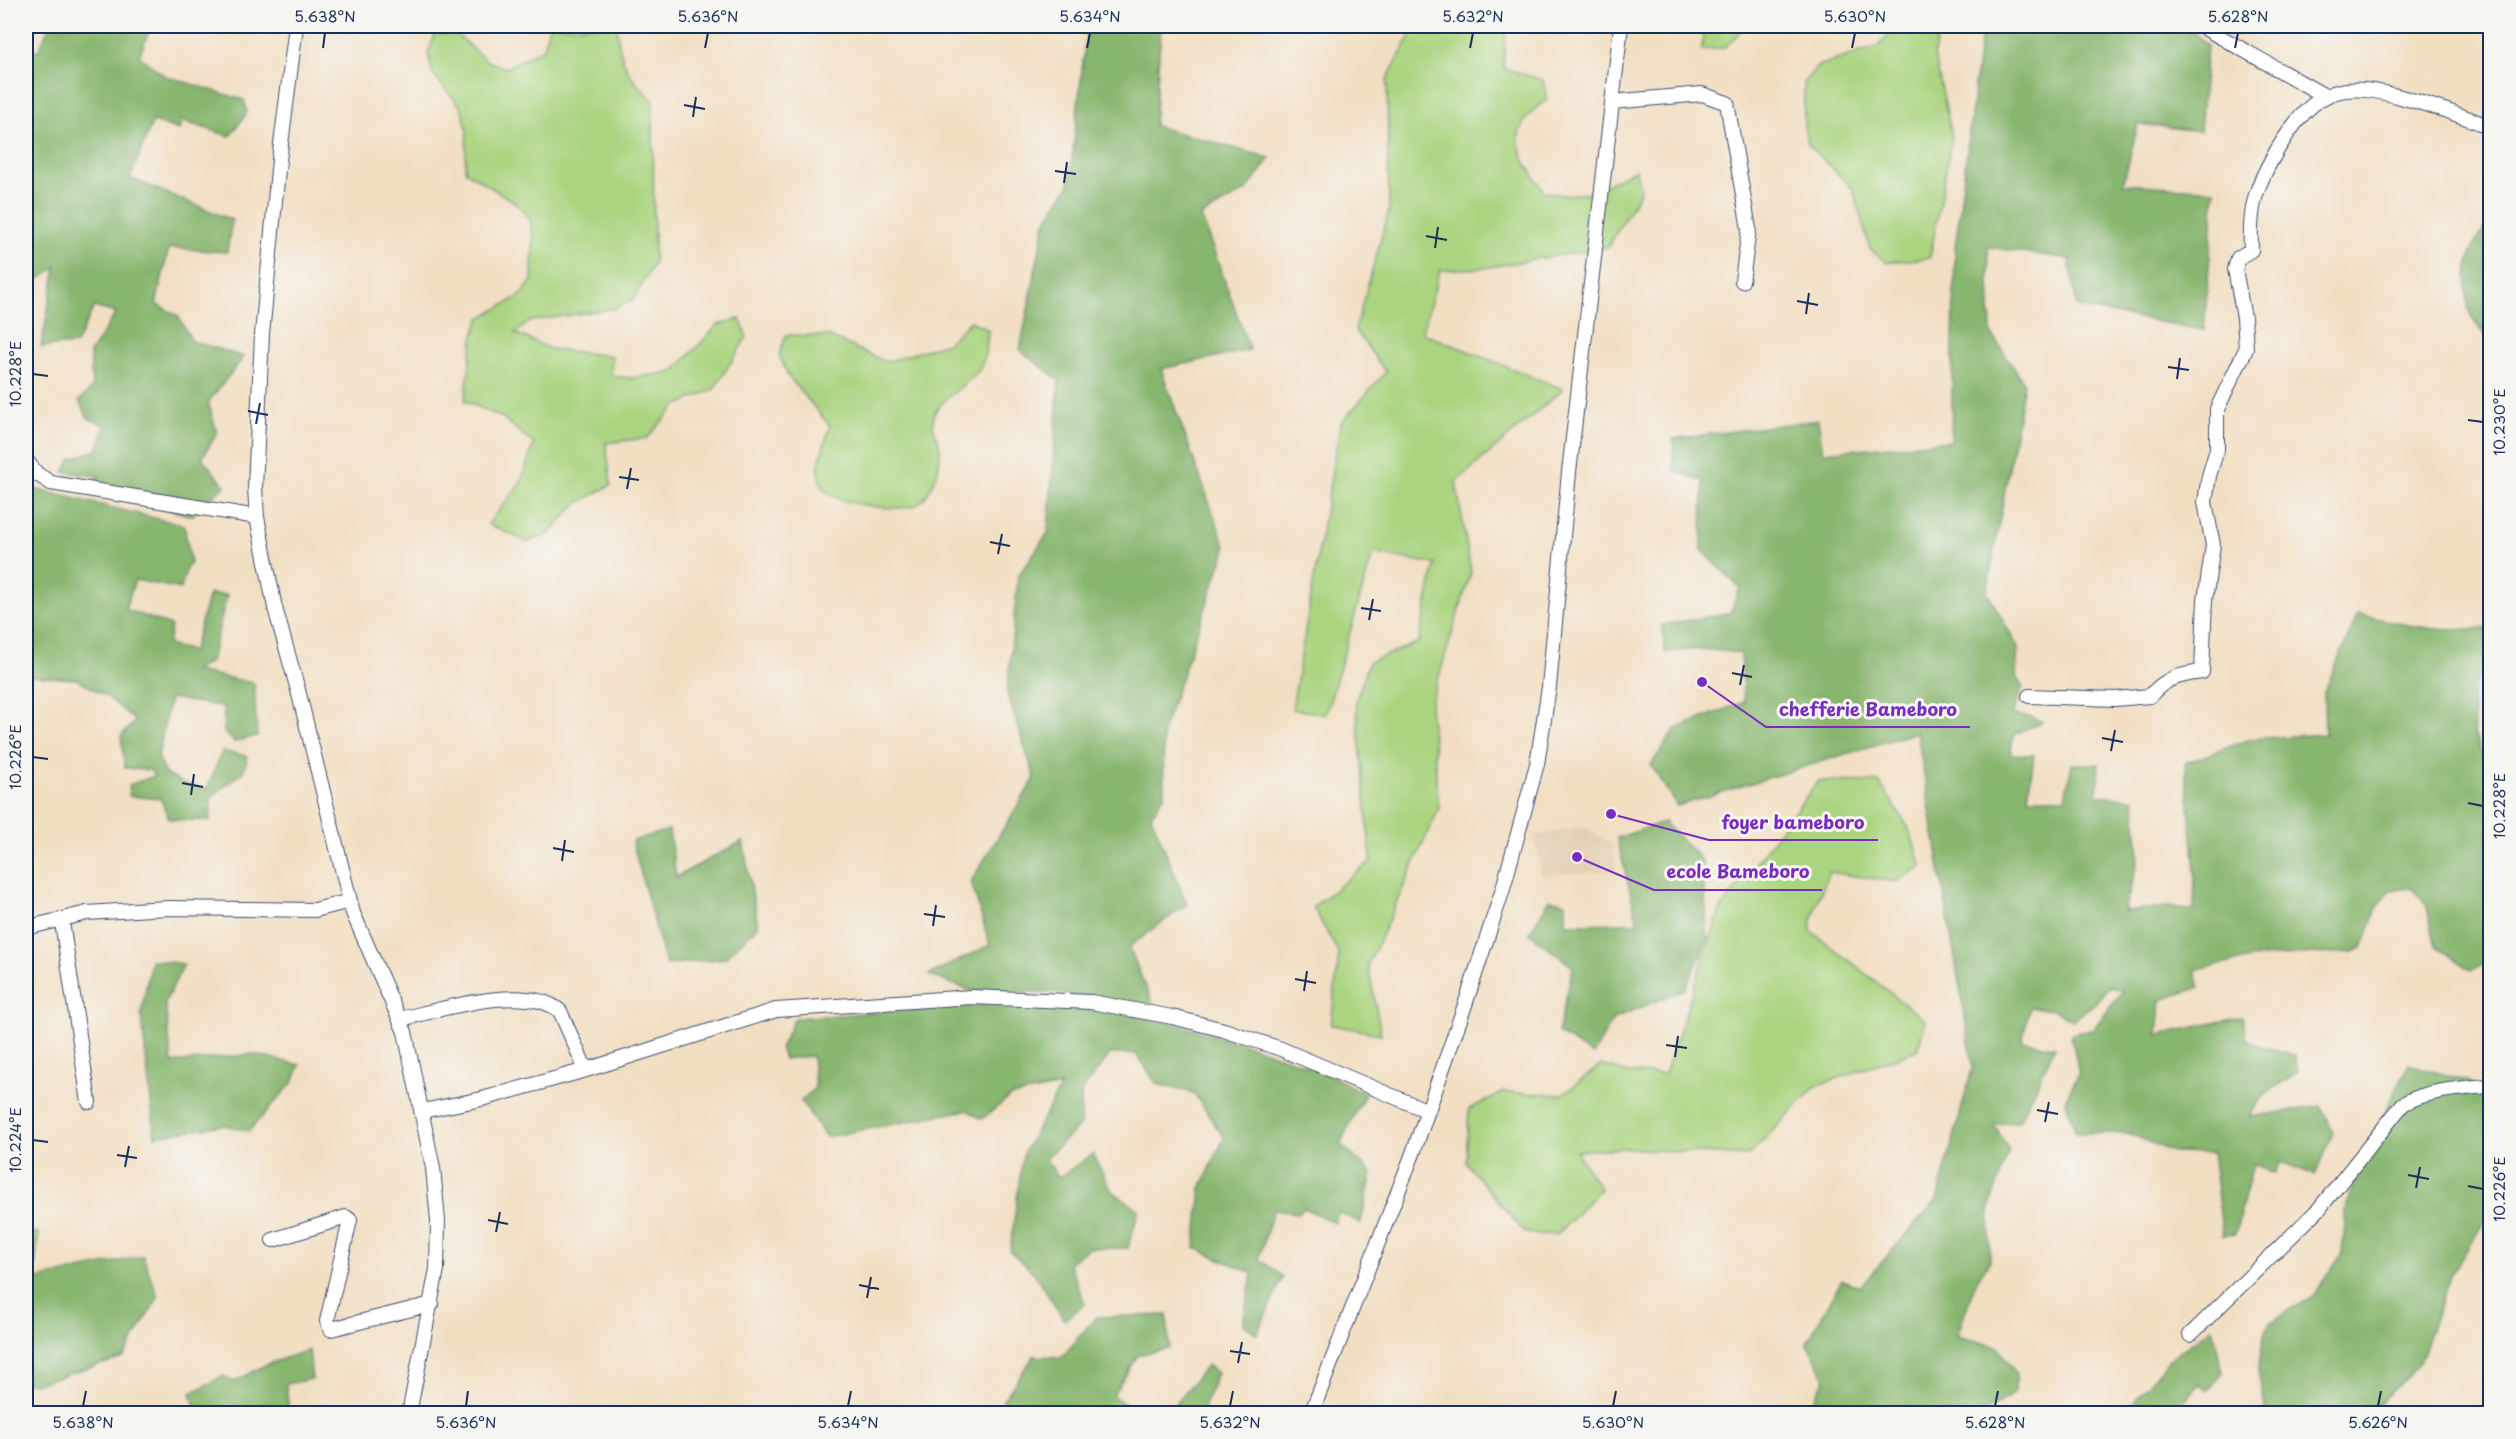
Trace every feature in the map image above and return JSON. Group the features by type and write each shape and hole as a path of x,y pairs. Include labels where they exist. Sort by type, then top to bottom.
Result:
{"street":[{"path":"296,26 279,160 261,345 255,454 257,517 275,608 296,681 350,901 400,1019 431,1150 438,1221 437,1269 409,1413"},
{"path":"1311,1413 1428,1111 1502,892 1542,738 1621,26"},
{"path":"2200,26 2325,96"},
{"path":"2029,696 2115,699 2150,696 2158,685 2176,675 2202,672 2205,600 2213,545 2205,502 2209,476 2217,449 2217,409 2246,349 2244,318 2235,269 2238,258 2251,250 2250,221 2259,180 2290,130 2316,102 2325,96 2335,91 2355,88 2374,90 2457,113 2490,127"},
{"path":"1612,102 1702,94 1727,103 1749,229 1742,281"},
{"path":"26,460 37,474 51,483 257,517"},
{"path":"26,928 62,922 87,913 166,908 315,910 350,901"},
{"path":"62,922 89,1102"},
{"path":"400,1019 504,998 528,998 553,1006 560,1011 585,1070"},
{"path":"422,1111 482,1099 585,1070 757,1015 790,1008 855,1007 972,998 1049,999 1126,1008 1224,1030 1281,1049 1428,1111"},
{"path":"2190,1335 2319,1209 2403,1104 2410,1100 2446,1092 2490,1086"},
{"path":"273,1240 346,1217 350,1220 327,1321 332,1329 432,1304"}],"shaded area":[{"path":"1584,826 1613,844 1617,871 1541,875 1534,836"}],"green space":[{"path":"49,26 151,26 139,56 165,76 244,100 247,113 230,136 182,121 179,130 153,121 130,178 232,220 227,252 169,248 156,304 178,316 192,341 244,357 208,402 217,433 202,458 225,486 192,516 142,502 93,484 99,476 64,472 71,459 97,450 106,426 88,418 79,401 92,388 90,353 116,313 94,307 76,344 41,347 56,267 26,289 26,49 39,50"},
{"path":"549,26 617,26 622,58 626,67 637,84 653,100 654,263 634,299 616,308 531,321 515,333 550,349 612,356 611,376 632,378 673,372 718,325 740,319 747,337 714,389 676,406 647,438 606,443 611,485 576,504 548,535 527,542 488,524 520,484 534,444 503,418 465,401 473,338 480,318 519,297 532,281 533,240 530,219 516,203 465,171 467,128 461,107 433,75 428,54 435,34 456,34 487,61 506,68 544,48"},
{"path":"1087,26 1161,26 1154,126 1270,158 1247,190 1201,216 1250,350 1161,369 1226,549 1163,730 1164,795 1151,816 1187,904 1129,947 1156,1012 1055,992 971,991 929,975 990,945 971,881 1035,778 1007,694 1018,576 1048,533 1059,380 1020,350 1045,222 1069,186"},
{"path":"1416,26 1506,26 1503,68 1543,80 1547,100 1524,122 1519,133 1519,143 1527,166 1544,191 1570,195 1581,194 1602,187 1636,169 1640,192 1608,247 1484,268 1440,270 1422,333 1563,389 1456,482 1471,572 1430,705 1439,808 1368,965 1381,1034 1331,1025 1339,954 1313,907 1371,861 1356,701 1369,662 1419,642 1435,564 1373,553 1326,714 1292,709 1340,424 1386,372 1355,330 1389,211 1387,79"},
{"path":"1705,26 1746,26 1724,48 1702,50"},
{"path":"1898,26 1939,26 1934,54 1952,136 1930,258 1886,262 1870,249 1853,189 1807,143 1804,123 1804,82 1818,66 1877,47"},
{"path":"1982,26 2187,26 2207,46 2200,131 2138,124 2123,184 2215,190 2204,330 2077,307 2069,259 1988,247 1991,333 2024,383 1987,592 2018,648 2016,676 2023,686 2012,715 2032,717 2042,722 2014,734 2010,754 2034,755 2028,798 2065,798 2072,764 2099,764 2097,795 2134,799 2139,857 2124,911 2168,907 2194,911 2195,870 2185,763 2250,739 2325,734 2324,693 2358,614 2408,625 2440,629 2490,627 2490,658 2481,670 2473,690 2474,733 2490,773 2488,854 2490,856 2490,960 2471,970 2436,946 2426,903 2411,888 2390,890 2377,907 2362,948 2352,952 2261,957 2195,970 2200,987 2161,1000 2158,1035 2242,1017 2247,1039 2260,1046 2295,1055 2298,1072 2263,1095 2249,1117 2321,1106 2333,1133 2315,1175 2281,1162 2275,1173 2253,1164 2235,1234 2223,1236 2212,1153 2173,1152 2128,1133 2076,1133 2065,1100 2079,1073 2071,1035 2094,1028 2123,991 2109,986 2095,1003 2073,1020 2053,1010 2030,1007 2022,1041 2055,1047 2019,1121 1994,1125 2009,1150 1989,1209 1990,1260 1975,1284 1957,1336 1998,1347 2017,1375 2014,1393 1991,1408 1977,1413 1808,1413 1825,1378 1807,1343 1842,1280 1860,1287 1937,1200 1973,1066 1917,732 1677,806 1651,765 1675,729 1744,702 1741,653 1702,649 1665,652 1662,625 1730,613 1740,588 1702,550 1703,481 1674,471 1673,439 1818,420 1823,452 1951,441 1955,249"},
{"path":"2490,226 2490,340 2472,318 2467,296 2467,283 2471,254 2482,232"},
{"path":"971,321 988,330 985,356 979,370 941,404 934,415 933,426 940,445 939,465 935,480 923,500 910,507 883,508 853,503 829,494 823,488 820,480 819,465 830,426 788,376 779,355 786,335 828,336 886,362 947,343"},
{"path":"26,487 184,525 191,564 187,566 181,589 135,580 125,609 171,626 168,645 193,651 209,594 227,595 211,661 195,671 254,683 257,736 234,742 224,732 224,707 170,698 158,756 165,774 183,783 207,789 222,751 248,756 243,772 211,797 210,821 169,819 161,799 129,796 129,785 154,776 150,770 125,768 121,736 135,721 108,697 76,679 31,676 26,707"},
{"path":"1818,781 1879,782 1908,827 1922,866 1896,882 1829,872 1816,905 1810,930 1926,1021 1917,1050 1816,1086 1748,1156 1626,1148 1576,1151 1600,1189 1557,1235 1525,1233 1466,1163 1469,1109 1503,1092 1562,1095 1601,1065 1628,1073 1665,1074 1720,910"},
{"path":"1664,822 1702,860 1708,939 1685,989 1613,1019 1593,1055 1558,1033 1573,967 1529,933 1550,899 1566,903 1566,924 1638,923 1617,838"},
{"path":"669,830 676,877 743,841 758,926 725,958 666,965 632,841"},
{"path":"151,960 184,964 165,1002 172,1063 253,1054 300,1065 293,1082 249,1131 224,1125 155,1136 141,1014"},
{"path":"980,1005 1096,1007 1168,1022 1248,1045 1325,1072 1365,1094 1340,1144 1372,1173 1361,1223 1338,1212 1335,1223 1304,1208 1299,1213 1273,1210 1259,1259 1283,1277 1257,1334 1243,1324 1252,1273 1195,1248 1201,1188 1224,1138 1194,1093 1157,1084 1136,1054 1110,1054 1081,1092 1081,1124 1045,1159 1059,1177 1093,1154 1111,1190 1139,1210 1128,1248 1089,1248 1069,1263 1085,1304 1064,1320 1034,1273 1010,1251 1023,1154 1061,1086 1011,1096 982,1119 967,1110 826,1137 801,1101 815,1088 812,1056 784,1059 780,1048 795,1018"},
{"path":"2409,1064 2469,1082 2490,1105 2490,1213 2451,1274 2418,1365 2368,1414 2266,1413 2258,1370 2269,1323 2313,1296 2342,1253 2347,1203 2366,1151"},
{"path":"26,1231 39,1233 33,1280 143,1256 158,1297 123,1358 38,1383 26,1383"},
{"path":"1167,1315 1169,1348 1138,1355 1113,1395 1136,1413 994,1413 1034,1356 1062,1357 1096,1317"},
{"path":"2212,1327 2223,1372 2208,1391 2199,1384 2173,1413 2124,1413 2169,1360"},
{"path":"309,1350 312,1379 286,1384 289,1413 197,1413 191,1393 223,1376 234,1382 265,1365"},
{"path":"1207,1365 1217,1373 1201,1413 1168,1413"}],"place":[{"name":"chefferie Bameboro","path":"1702,682"},
{"name":"foyer bameboro","path":"1611,814"},
{"name":"ecole Bameboro","path":"1577,857"}]}
